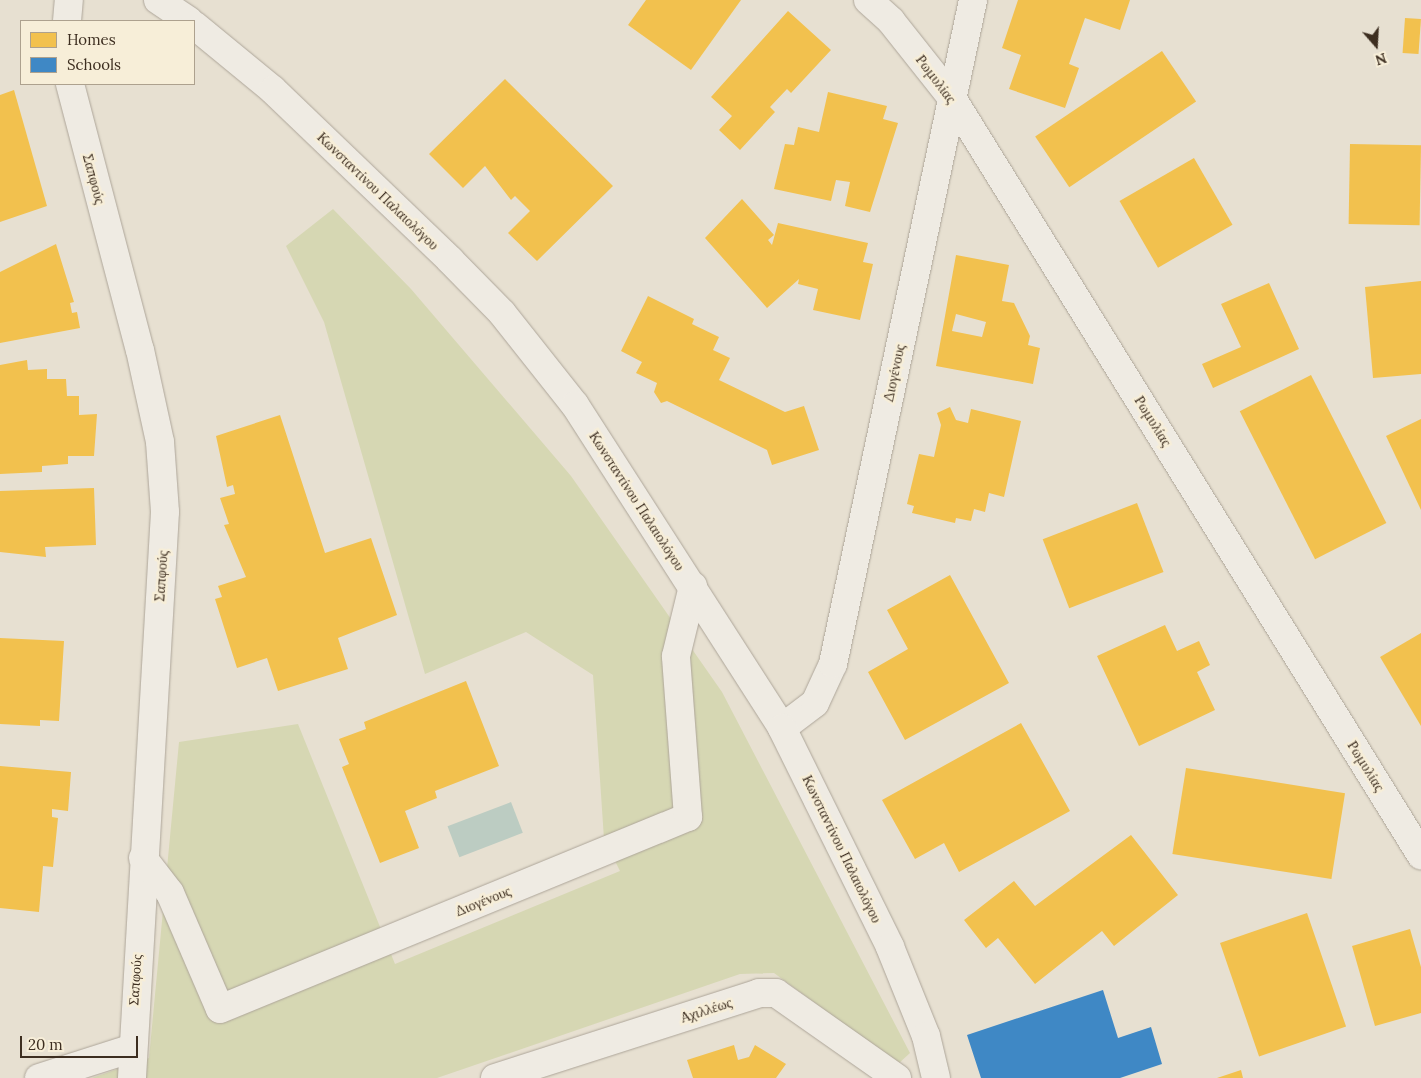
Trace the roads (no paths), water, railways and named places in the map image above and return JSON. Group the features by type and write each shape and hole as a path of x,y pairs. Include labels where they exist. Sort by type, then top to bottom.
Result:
{"street":[{"path":"67,20 70,0"},
{"path":"158,0 188,20"},
{"name":"Ρωμυλίας","path":"868,0 891,21 952,98 1421,855"},
{"name":"Διογένους","path":"782,728 815,703 833,664 973,0"},
{"name":"Κωνσταντίνου Παλαιολόγου","path":"195,26 272,90 502,313 575,405 693,586 782,728 890,948 926,1036 936,1078"},
{"name":"Σαπφούς","path":"70,85 160,442 165,512 130,1049 132,1078"},
{"name":"Διογένους","path":"143,858 170,893 220,1009 688,817 676,656 693,586"},
{"name":"Αχιλλέως","path":"495,1078 759,993 776,993 897,1078"},
{"path":"39,1078 130,1049"}]}
